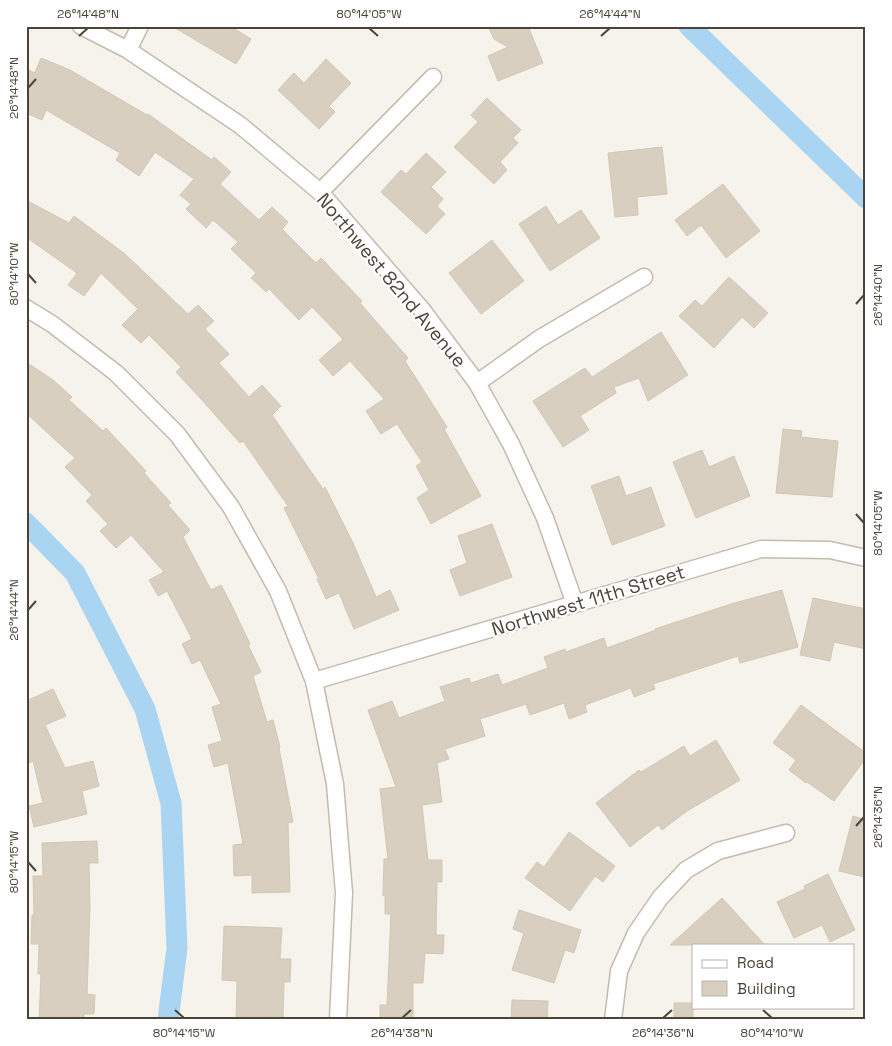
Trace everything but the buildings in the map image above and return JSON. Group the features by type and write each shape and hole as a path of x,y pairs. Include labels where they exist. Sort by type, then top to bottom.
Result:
{"street":[{"name":"Northwest 82nd Avenue","path":"81,26 128,50 240,125 320,192 423,310 477,383 511,444 546,518 575,604"},
{"path":"128,50 140,26"},
{"path":"320,192 432,77"},
{"path":"477,383 539,339 644,277"},
{"path":"26,308 52,324 116,373 177,434 231,507 278,591 314,681 335,784 344,893 338,1020"},
{"name":"Northwest 11th Street","path":"314,681 761,549 830,550 866,558"},
{"path":"613,1020 619,971 636,933 660,898 686,870 718,851 786,833"}],"waterway":[{"path":"689,26 866,198"},
{"path":"26,523 75,573 145,709 171,803 177,948 168,1020"}]}
